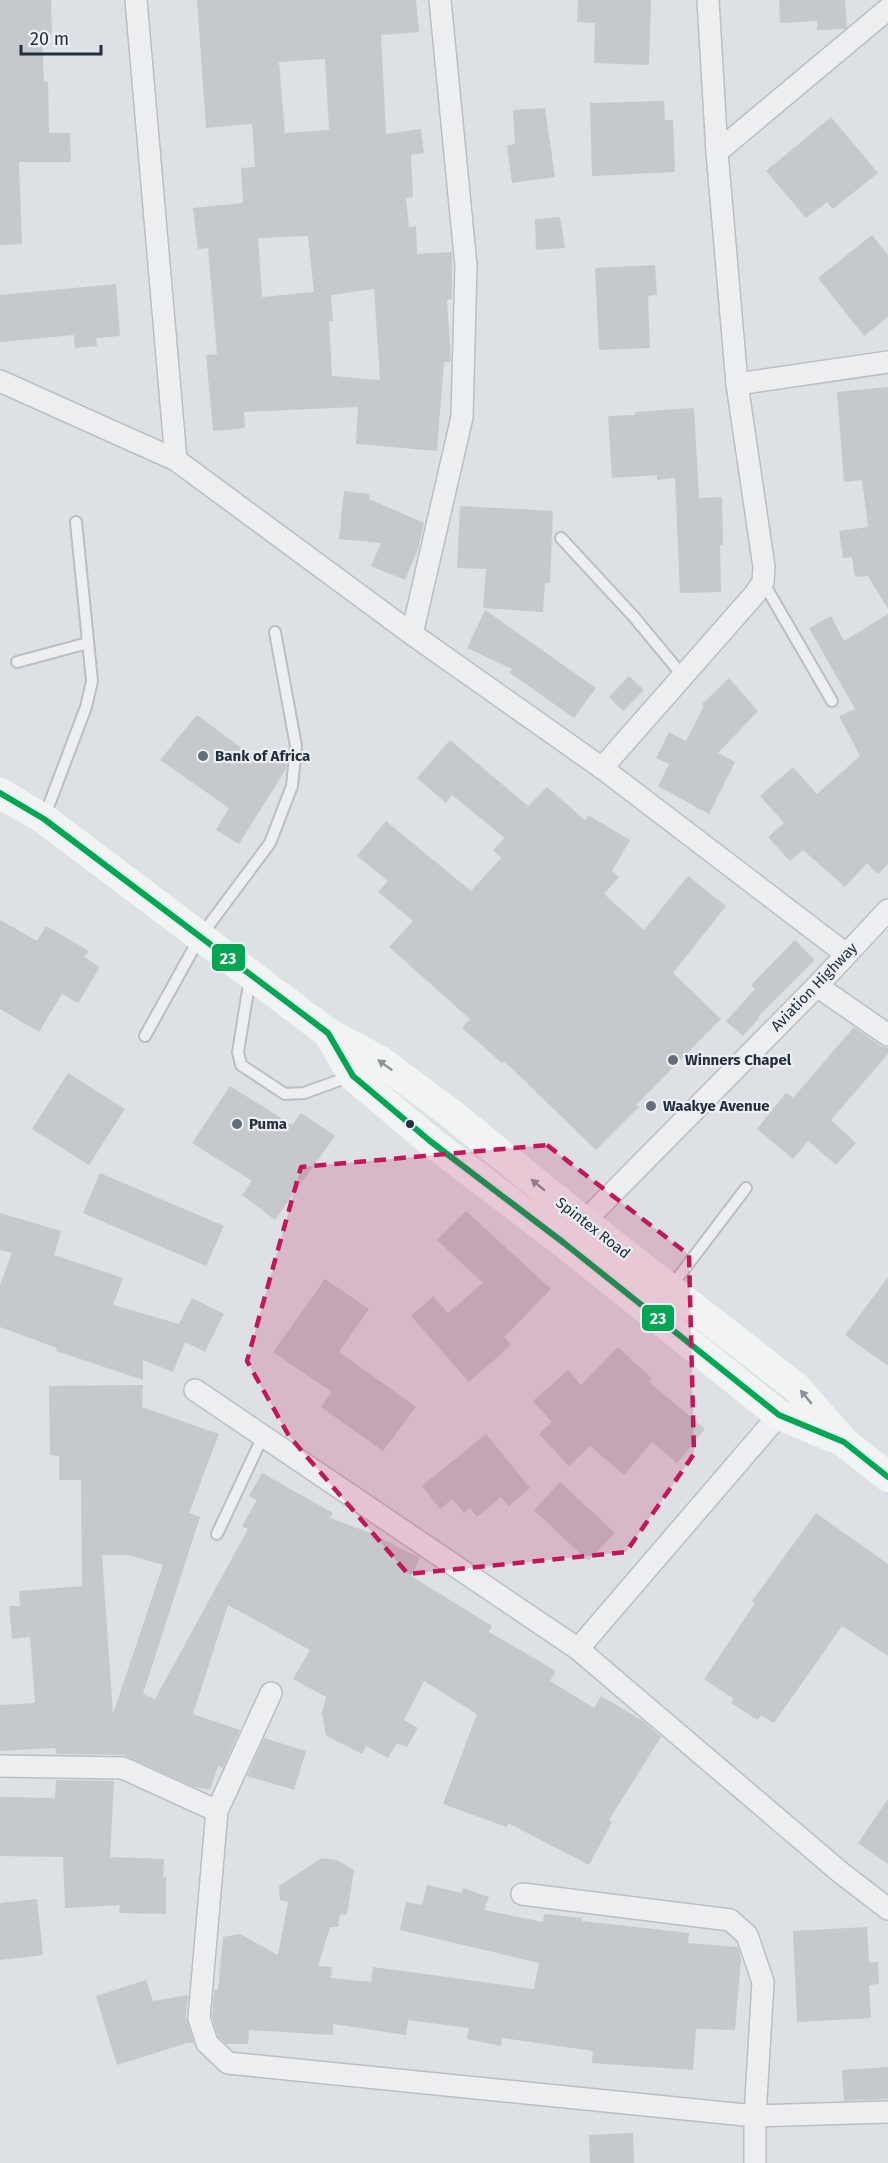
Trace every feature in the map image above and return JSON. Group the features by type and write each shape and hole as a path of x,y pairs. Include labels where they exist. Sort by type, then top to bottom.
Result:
{"main road":[{"name":"Spintex Road","path":"0,793 44,819 328,1033 379,1060 449,1112 584,1222 798,1388 844,1442 888,1477"},
{"name":"Spintex Road","path":"328,1033 353,1076 430,1141 779,1415 844,1442"}],"street":[{"path":"136,0 176,460"},
{"path":"412,634 462,417 466,266 440,0"},
{"path":"602,768 755,594 763,582 764,567 737,384 717,152 708,0"},
{"path":"717,152 888,9"},
{"path":"737,384 888,362"},
{"path":"0,381 176,460 412,634 602,768 846,954"},
{"name":"Aviation Highway","path":"564,1244 817,986 888,910"},
{"path":"817,986 888,1035"},
{"path":"195,1390 578,1649 840,1872 888,1909"},
{"path":"578,1649 779,1415"},
{"path":"271,1693 217,1811 199,2018 207,2043 228,2063 755,2116 888,2112"},
{"path":"0,1766 123,1768 217,1811"},
{"path":"522,1894 730,1920 747,1935 763,1982 755,2116 755,2163"}],"lane":[{"path":"44,819 86,707 92,681 76,522"},
{"path":"561,538 634,617 683,676"},
{"path":"763,582 832,700"},
{"path":"145,1036 200,937 270,843 292,786 296,746 275,632"},
{"path":"17,662 88,643"},
{"path":"251,974 238,1052 241,1065 285,1094 304,1093 353,1076"},
{"path":"670,1288 746,1188"},
{"path":"217,1534 263,1436"}],"highlighted area":[{"path":"547,1145 689,1255 694,1454 626,1552 408,1574 289,1436 247,1361 301,1167"}],"building":[{"path":"0,0 51,0 52,34 42,35 44,82 48,82 49,133 70,133 71,162 19,162 22,244 0,245"},
{"path":"197,0 416,0 419,32 381,35 386,134 421,129 424,153 411,155 413,197 406,198 409,227 416,226 417,254 452,252 452,299 447,300 451,362 444,362 437,451 356,444 358,407 244,412 245,428 213,431 206,355 217,354 208,248 198,249 193,208 243,203 241,168 255,167 252,124 206,128","holes":["325,59 329,130 285,133 279,62","308,236 314,292 262,297 258,238","374,289 380,380 332,376 329,321 333,321 331,295"]},
{"path":"578,0 651,0 649,65 594,63 595,23 577,22"},
{"path":"779,0 845,0 847,27 817,30 817,21 780,23"},
{"path":"664,101 665,120 673,120 675,172 592,176 590,103"},
{"path":"545,108 555,177 512,183 507,145 515,144 513,110"},
{"path":"831,117 878,173 833,209 827,202 806,218 766,171"},
{"path":"560,217 565,248 536,250 535,219"},
{"path":"872,235 888,255 888,317 864,336 818,278"},
{"path":"655,265 657,295 648,296 650,348 599,350 595,268"},
{"path":"116,284 120,336 96,338 97,346 75,348 74,335 0,342 0,295"},
{"path":"888,387 888,609 868,576 855,577 852,557 843,558 839,531 868,527 862,480 844,482 837,392"},
{"path":"694,408 699,498 722,497 721,592 680,593 675,478 657,480 657,475 612,478 608,416"},
{"path":"344,491 369,494 369,499 424,523 418,549 405,580 371,566 381,543 339,539"},
{"path":"460,506 553,511 550,583 545,583 543,612 483,608 486,569 457,568"},
{"path":"485,610 596,688 574,718 510,673 512,669 467,648"},
{"path":"888,614 888,864 878,874 867,863 845,887 803,850 790,861 768,837 784,823 760,796 793,767 817,794 860,756 839,716 855,709 809,628 831,616 844,641"},
{"path":"629,676 644,690 623,711 609,697"},
{"path":"729,678 758,711 718,753 735,762 709,814 658,786 669,764 656,758 669,732 686,741 704,706 702,704"},
{"path":"197,715 259,761 265,751 287,764 239,844 216,830 229,808 160,760"},
{"path":"450,740 528,806 547,787 585,820 588,815 630,840 612,871 619,877 604,894 644,930 688,876 726,906 673,973 721,1019 636,1105 639,1107 596,1150 504,1061 502,1063 462,1028 470,1019 389,947 413,921 378,892 388,881 357,856 386,821 471,891 501,858 493,850 505,838 452,795 446,803 417,778"},
{"path":"0,920 37,941 46,926 89,951 84,957 100,967 78,1003 62,994 39,1032 0,1009"},
{"path":"795,940 815,960 758,1017 743,1036 726,1021 755,989 751,985"},
{"path":"854,1027 881,1046 888,1048 888,1054 831,1120 856,1143 836,1165 808,1141 793,1159 757,1129 786,1093 793,1098"},
{"path":"68,1073 125,1109 89,1165 32,1129"},
{"path":"230,1086 292,1125 301,1113 335,1136 275,1220 242,1195 252,1181 192,1143"},
{"path":"100,1173 224,1226 206,1266 83,1213"},
{"path":"466,1211 551,1289 504,1337 511,1345 469,1382 411,1316 433,1296 448,1313 483,1283 437,1240"},
{"path":"0,1213 61,1231 54,1255 123,1278 113,1305 179,1324 192,1298 224,1314 205,1352 185,1342 173,1372 143,1360 143,1380 56,1351 57,1348 0,1327 0,1285 12,1253 0,1250"},
{"path":"888,1277 888,1366 845,1335"},
{"path":"325,1279 369,1309 339,1352 416,1407 383,1451 321,1407 332,1392 273,1352"},
{"path":"618,1347 652,1379 649,1382 705,1429 677,1463 652,1442 624,1475 590,1446 569,1466 539,1434 552,1422 533,1401 568,1370 581,1385"},
{"path":"143,1385 142,1407 219,1434 189,1513 200,1517 143,1694 155,1699 248,1529 242,1526 257,1500 249,1496 262,1473 333,1513 330,1518 371,1533 420,1558 411,1576 492,1626 489,1632 556,1671 550,1681 594,1708 601,1696 643,1721 661,1737 609,1820 612,1822 589,1865 508,1823 507,1827 443,1804 477,1714 424,1681 404,1720 418,1728 407,1747 397,1743 388,1758 366,1746 362,1754 326,1736 322,1713 326,1697 293,1679 310,1650 228,1605 193,1714 240,1730 223,1768 218,1766 210,1790 194,1787 124,1755 57,1754 55,1748 0,1751 0,1705 35,1703 30,1637 12,1639 9,1606 20,1606 19,1591 82,1586 81,1480 59,1480 59,1456 50,1455 49,1386","holes":["102,1555 128,1555 163,1565 113,1714"]},
{"path":"486,1434 530,1488 509,1506 501,1497 477,1517 470,1508 464,1513 452,1499 440,1509 422,1486"},
{"path":"560,1482 615,1533 588,1561 534,1510"},
{"path":"816,1513 888,1564 888,1656 842,1626 774,1723 761,1715 758,1720 731,1703 734,1699 704,1679 755,1603 752,1601"},
{"path":"264,1738 306,1751 294,1790 247,1776"},
{"path":"56,1780 114,1781 110,1857 164,1859 166,1914 119,1913 120,1905 65,1908 63,1857 0,1856 0,1797 55,1798"},
{"path":"888,1799 888,1864 858,1843"},
{"path":"322,1858 337,1860 354,1870 347,1915 340,1914 338,1927 330,1927 318,1966 332,1967 331,1978 371,1982 373,1967 534,1989 539,1963 400,1930 406,1902 422,1905 427,1885 462,1893 463,1888 489,1897 484,1910 543,1922 544,1914 582,1918 582,1921 689,1933 688,1943 738,1947 741,1958 735,2030 696,2029 693,2070 592,2063 593,2051 502,2038 501,2046 467,2039 469,2028 408,2020 406,2035 333,2024 333,2035 249,2030 248,2044 226,2044 218,2036 212,2017 214,1990 218,1990 223,1937 240,1934 278,1955 288,1902 280,1900 279,1886"},
{"path":"37,1899 43,1955 0,1960 0,1903"},
{"path":"867,1927 869,1963 878,1962 879,1984 869,1985 871,2018 797,2022 793,1931"},
{"path":"146,1980 153,2001 188,1995 186,2017 194,2043 187,2043 117,2065 96,1996"},
{"path":"888,2067 888,2099 844,2101 842,2070"},
{"path":"633,2133 634,2163 590,2163 589,2135"}],"transit line":[{"name":"23","path":"0,793 44,819 328,1033 353,1076 430,1141 564,1243 779,1415 844,1442 888,1477"}],"place":[{"name":"Bank of Africa","path":"203,756"},
{"name":"Winners Chapel","path":"673,1060"},
{"name":"Waakye Avenue","path":"651,1106"},
{"name":"Puma","path":"237,1124"}]}
